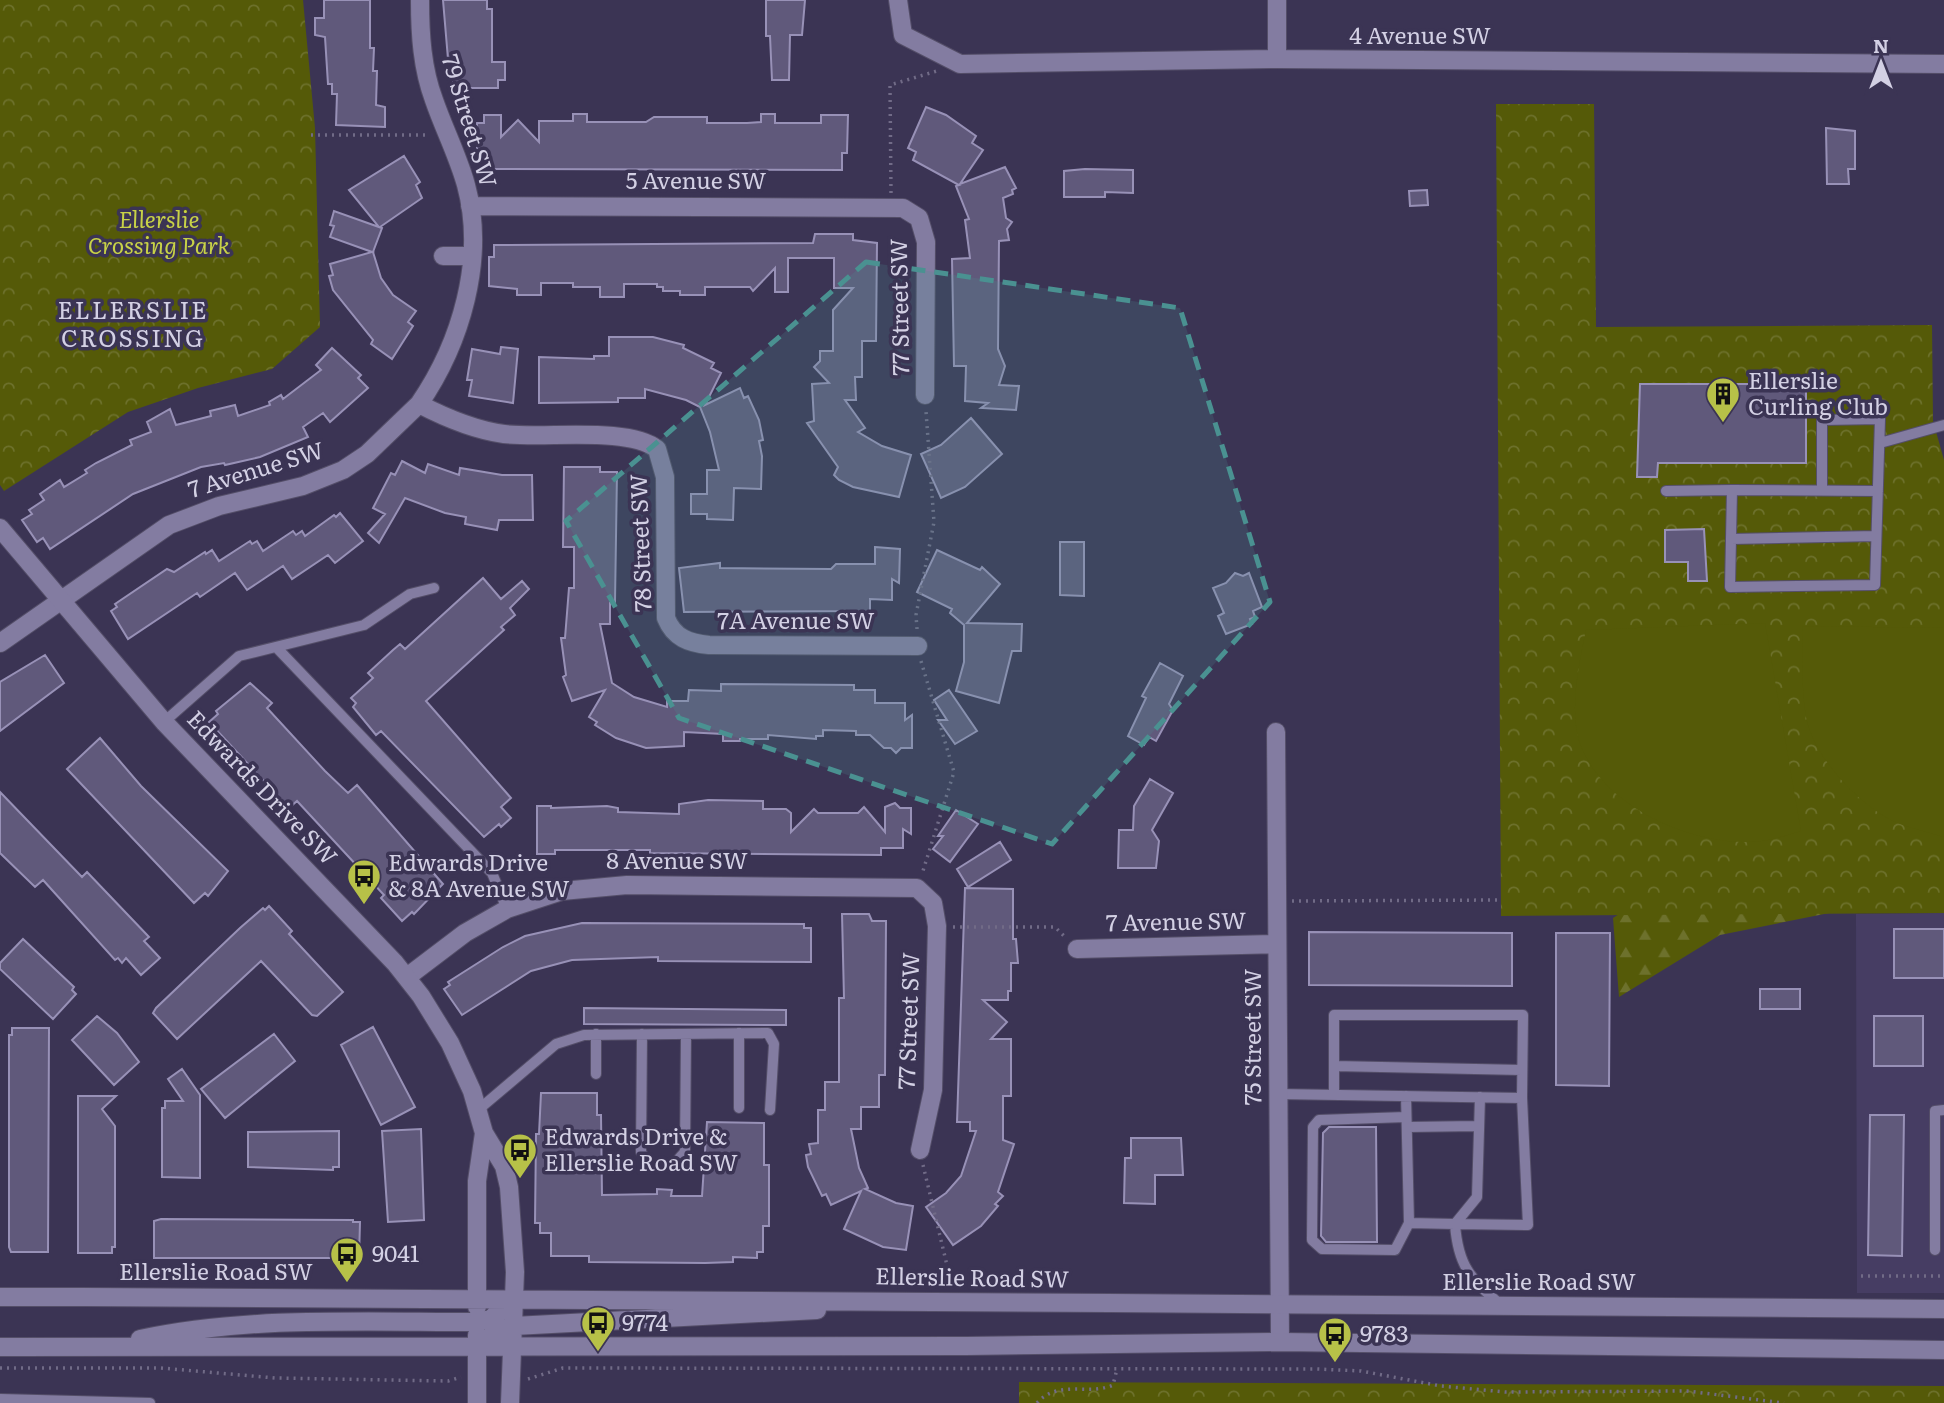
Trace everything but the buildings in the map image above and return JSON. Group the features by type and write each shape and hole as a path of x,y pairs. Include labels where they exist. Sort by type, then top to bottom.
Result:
{"street":[{"name":"79 Street SW","path":"419,404 442,368 458,330 471,256 470,206 426,76 420,0"},
{"name":"4 Avenue SW","path":"898,0 903,34 960,64 1277,59 1944,64"},
{"path":"1277,0 1277,59"},
{"name":"5 Avenue SW","path":"470,206 891,206 904,208 919,218"},
{"name":"77 Street SW","path":"919,218 926,242 925,395"},
{"path":"443,256 471,256"},
{"name":"78 Street SW","path":"419,404 466,426 488,432 548,437 621,436 645,441 657,449 665,477 665,607 670,628 676,635"},
{"name":"7 Avenue SW","path":"0,643 169,525 219,506 303,486 343,470 367,454 419,404"},
{"name":"Edwards Drive SW","path":"0,527 164,722 407,977 450,1043 485,1133 504,1166 509,1187 514,1296 509,1403"},
{"name":"7A Avenue SW","path":"676,635 691,643 709,645 918,646"},
{"name":"75 Street SW","path":"1276,732 1280,1342"},
{"name":"8 Avenue SW","path":"407,977 465,933 507,909 562,891 595,886 922,892"},
{"name":"77 Street SW","path":"920,1150 933,1090 937,1016 937,918 922,892"},
{"name":"7 Avenue SW","path":"1077,949 1277,944"},
{"name":"Edwards Drive SW","path":"477,1403 477,1181 485,1133"},
{"path":"102,1347 189,1329 272,1324 477,1322 491,1319 514,1296"},
{"name":"Ellerslie Road SW","path":"0,1297 514,1296 864,1302 1944,1309"},
{"path":"477,1346 502,1329 513,1326 756,1316 813,1311 864,1302"},
{"path":"0,1347 1280,1342 1944,1350"}],"lane":[{"path":"1732,490 1730,587 1875,585 1880,419 1822,420 1822,490"},
{"path":"1880,443 1944,425"},
{"path":"1666,491 1878,491"},
{"path":"1731,538 1876,536"},
{"path":"164,722 239,656 364,625 410,594 434,588"},
{"path":"277,648 492,873 507,909"},
{"path":"1334,1095 1334,1015 1523,1015 1522,1098 1528,1225 1409,1223"},
{"path":"478,1110 556,1044 584,1034 739,1033 768,1033 774,1044 770,1110"},
{"path":"739,1033 739,1108"},
{"path":"596,1034 596,1074"},
{"path":"642,1034 641,1152 649,1164 674,1164 685,1152 686,1034"},
{"path":"1334,1066 1522,1070"},
{"path":"1278,1094 1522,1098"},
{"path":"1406,1096 1407,1122 1409,1223 1395,1250 1322,1249 1312,1240 1313,1128 1319,1120 1334,1118 1407,1122 1478,1126"},
{"path":"1480,1097 1477,1197 1455,1224 1457,1250 1471,1279 1503,1306"},
{"path":"1935,1250 1939,1197 1935,1111 1944,1110"},
{"path":"0,1399 150,1403"}],"path":[{"path":"891,206 890,85 960,64"},
{"path":"311,135 448,135"},
{"path":"922,892 954,772 918,646 916,615 933,522 925,395"},
{"path":"1276,902 1501,900"},
{"path":"951,927 1055,927 1077,949"},
{"path":"920,1150 951,1282"},
{"path":"1861,1276 1944,1276"},
{"path":"0,1368 161,1368 275,1378 448,1381 456,1377"},
{"path":"525,1379 563,1368 1361,1371 1441,1386 1505,1392 1687,1391 1784,1403"},
{"path":"1037,1403 1043,1396 1062,1390 1107,1388 1113,1385 1117,1368"}],"highlighted area":[{"path":"866,262 1180,308 1270,602 1052,844 679,718 566,521"}],"shaded area":[{"path":"1944,913 1944,1293 1857,1293 1856,914"}],"green space":[{"name":"Ellerslie Crossing Park","path":"0,0 303,0 315,128 320,327 272,369 198,388 128,412 4,491 0,485"},
{"path":"1496,104 1594,104 1596,327 1932,325 1933,421 1944,460 1944,913 1501,916"},
{"path":"1765,623 1801,831 1750,842 1696,835 1648,816 1608,786 1592,767 1581,746 1575,719 1576,688 1586,630"},
{"path":"1802,626 1944,628 1944,837 1893,821 1880,813 1852,791 1827,763 1810,732 1806,717"},
{"path":"1688,869 1944,890 1720,935 1619,997 1613,918"},
{"path":"1019,1382 1944,1386 1944,1403 1019,1403"}],"place":[{"name":"Ellerslie Curling Club","path":"1723,424"},
{"name":"Edwards Drive & 8A Avenue SW","path":"364,906"},
{"name":"Edwards Drive & Ellerslie Road SW","path":"520,1180"},
{"name":"9041","path":"347,1284"},
{"name":"9774","path":"598,1353"},
{"name":"9783","path":"1335,1364"}],"district":[{"name":"ELLERSLIE CROSSING","path":"133,325"}]}
